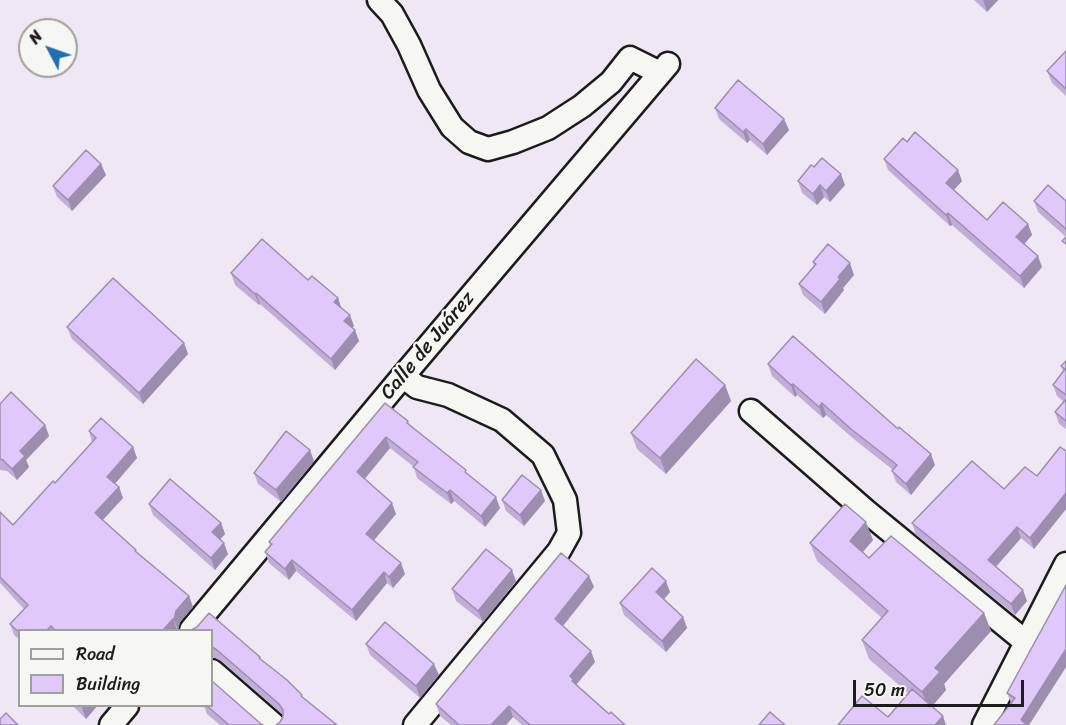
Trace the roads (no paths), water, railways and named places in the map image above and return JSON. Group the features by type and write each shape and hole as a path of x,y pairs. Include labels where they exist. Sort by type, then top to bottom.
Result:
{"street":[{"name":"Calle de Juárez","path":"192,629 664,68 630,58 611,82 582,106 548,128 513,142 488,148 469,142 452,127 429,90 392,14 379,0"},
{"path":"403,376 417,387 448,395 502,420 543,455 565,500 569,533 559,552 415,725"},
{"path":"752,411 867,512 1027,643"},
{"path":"984,725 1066,564"},
{"path":"213,672 274,725"},
{"path":"111,725 125,707"}]}
